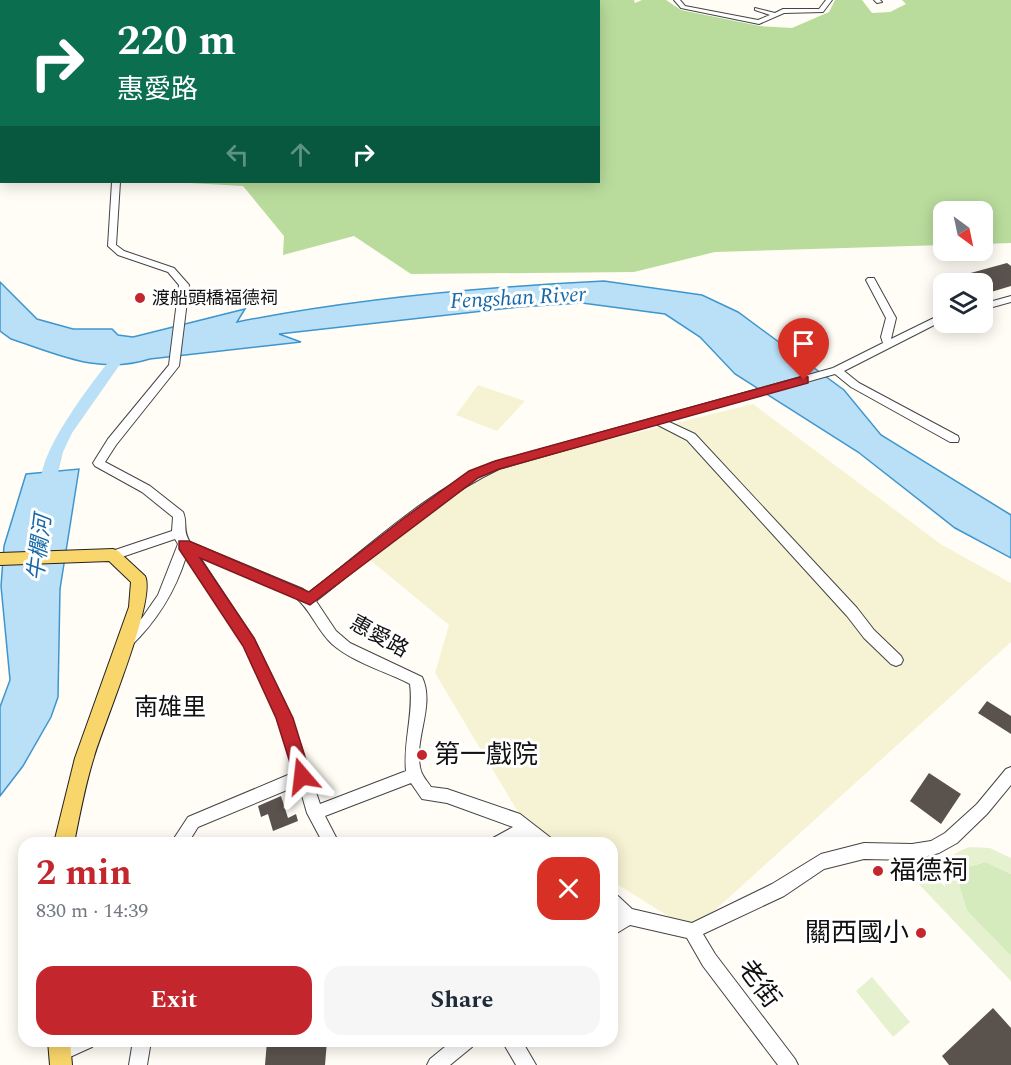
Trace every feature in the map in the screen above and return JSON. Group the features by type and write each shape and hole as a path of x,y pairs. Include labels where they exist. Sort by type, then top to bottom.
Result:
{"main road":[{"path":"0,559 113,555 139,580 137,607 84,758 65,837"}],"street":[{"path":"677,0 683,7 759,22 773,14 792,10 817,12 825,9 829,0"},
{"path":"757,9 773,14"},
{"path":"116,183 112,246 121,253 171,270 184,285 174,366 112,442 99,463 146,489 179,515 181,540 171,586 147,624 123,645"},
{"path":"871,280 891,318 886,337 888,345"},
{"path":"993,304 1011,299"},
{"path":"113,555 181,540 310,599 408,521 474,474 495,466 837,370 933,322"},
{"path":"837,370 855,385 954,440"},
{"path":"658,421 691,437 852,612 869,634 896,660"},
{"path":"181,540 249,643 285,718 315,813 328,837"},
{"name":"惠愛路","path":"310,599 316,615 338,641 417,681 420,693 411,758 414,775"},
{"path":"618,907 628,916 692,931 778,890 821,862 864,851 912,852 933,848 951,838 982,810 1011,774"},
{"path":"315,813 414,775 427,794 447,796 514,819 538,837"},
{"path":"183,837 193,822 302,776"},
{"path":"510,837 527,827"},
{"path":"618,924 628,916"},
{"name":"老街","path":"692,931 708,960 789,1065"},
{"path":"138,1065 141,1047"},
{"path":"436,1065 458,1047"},
{"path":"515,1047 527,1065"}],"shaded area":[{"path":"478,385 525,401 497,431 456,415"},
{"path":"753,404 942,545 1011,583 1011,642 692,931 618,885 618,837 543,837 527,827 435,673 449,625 364,555 469,474"}],"green space":[{"path":"600,0 634,0 635,3 642,0 666,0 681,10 760,26 792,28 829,12 835,0 862,0 872,13 890,12 906,4 902,0 1011,0 1011,243 993,244 993,201 933,201 933,245 715,252 634,272 411,274 354,236 283,255 284,236 243,186 190,183 600,183"},
{"path":"970,847 990,848 1011,858 1011,874 986,862 964,868 959,885 967,911 1011,956 1011,981 913,878 927,868 945,887 948,861 956,853"},
{"path":"986,862 1011,874 1011,956 967,911 959,885 964,868"},
{"path":"872,977 910,1022 893,1037 856,991"}],"water":[{"name":"Fengshan River","path":"604,281 702,295 738,312 844,390 881,435 1011,515 1011,558 955,528 858,452 735,374 700,337 665,314 582,303 519,307 279,334 301,342 114,365 63,357 11,339 0,331 0,282 37,319 73,329 112,329 118,335 133,337 245,309 237,322 374,300"},
{"name":"牛欄河","path":"79,469 60,589 58,697 51,717 23,766 0,796 0,707 10,680 1,586 4,546 26,474"}],"building":[{"path":"1007,263 1011,266 1011,286 993,291 993,273 971,273"},
{"path":"987,701 1011,716 1011,734 978,713"},
{"path":"929,773 961,794 941,824 910,801"},
{"path":"281,796 288,818 296,814 298,821 273,831 268,814 261,817 258,806"},
{"path":"993,1008 1011,1028 1011,1065 949,1065 942,1056"},
{"path":"266,1047 326,1047 325,1065 265,1065"}],"waterway":[{"name":"牛欄河","path":"48,490 50,471 65,433 87,398 124,350"}],"place":[{"name":"渡船頭橋福德祠","path":"140,298"},
{"name":"第一戲院","path":"422,755"},
{"name":"福德祠","path":"878,871"},
{"name":"關西國小","path":"921,933"}],"district":[{"name":"南雄里","path":"170,708"}],"route":[{"path":"302,776 285,718 249,643 213,592 184,545 310,599 408,521 474,474 495,466 804,380"}]}
